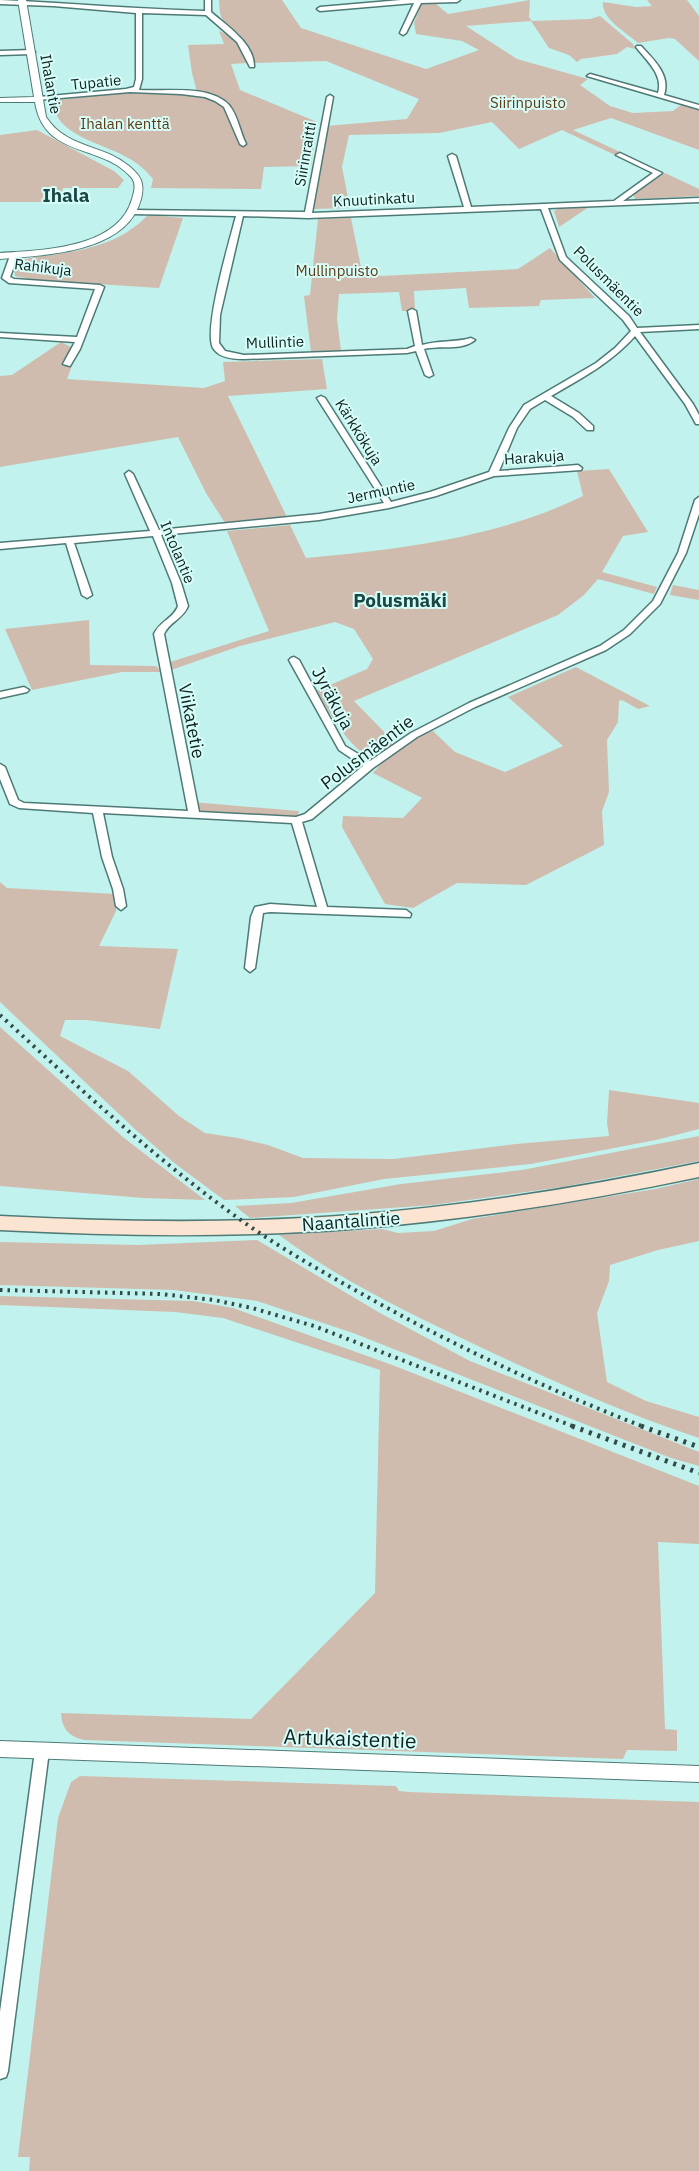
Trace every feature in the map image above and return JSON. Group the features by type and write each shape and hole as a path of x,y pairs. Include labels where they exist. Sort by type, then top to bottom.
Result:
{"main road":[{"name":"Naantalintie","path":"0,1223 133,1228 222,1228 416,1217 590,1193 699,1170"}],"street":[{"path":"208,0 208,13"},
{"path":"403,33 419,0"},
{"path":"320,9 419,0 457,0"},
{"path":"0,2 22,1 139,11 208,13 240,38 247,49 252,66"},
{"name":"Ihalantie","path":"22,1 32,52 40,114 49,129 62,138 127,168 137,177 140,186 133,212"},
{"name":"Tupatie","path":"39,99 132,91 139,85 139,11"},
{"path":"639,47 659,72 664,86 660,96"},
{"path":"0,53 32,52"},
{"path":"590,76 699,107"},
{"path":"132,91 192,93 219,101 226,106 233,117 243,144"},
{"name":"Siirinraitti","path":"308,216 330,97"},
{"path":"0,100 39,99"},
{"path":"616,203 658,173 620,155"},
{"path":"452,156 468,209"},
{"name":"Knuutinkatu","path":"133,212 308,216 699,200"},
{"name":"Polusmäentie","path":"544,206 563,258 607,298 636,330 689,404 699,422"},
{"path":"0,256 69,247 101,238 125,223 133,212"},
{"name":"Mullintie","path":"240,214 216,315 215,343 220,352 233,357 244,357 406,351 433,344 463,344 471,340"},
{"name":"Rahikuja","path":"14,254 5,281 100,287 79,340"},
{"path":"412,312 414,331 429,375"},
{"path":"493,474 523,411 532,402 599,365 618,350 636,330 699,327"},
{"path":"0,335 79,340 67,364"},
{"path":"545,396 576,415 590,428"},
{"name":"Kärkkökuja","path":"321,398 389,506"},
{"name":"Harakuja","path":"493,474 578,468"},
{"name":"Intolantie","path":"129,474 183,602 179,615 162,628 159,634"},
{"name":"Jermuntie","path":"0,546 287,521 389,506 493,474"},
{"name":"Polusmäentie","path":"0,767 14,802 17,805 296,820 313,814 370,766 396,747 435,724 579,660 603,648 627,632 647,613 661,594 682,553 699,500"},
{"path":"70,540 87,595"},
{"name":"Viikatetie","path":"159,634 194,814"},
{"name":"Jyräkuja","path":"294,660 342,748 370,766"},
{"path":"0,695 24,690"},
{"path":"97,810 107,857 118,889 121,906"},
{"path":"296,820 323,911"},
{"path":"250,968 256,917 260,910 270,908 406,914"},
{"name":"Artukaistentie","path":"0,1749 699,1774"},
{"path":"0,2071 42,1751"}],"green space":[{"name":"Siirinpuisto","path":"219,0 282,0 301,28 426,69 479,50 462,41 416,34 414,23 422,3 435,3 448,14 530,0 529,17 532,21 590,19 600,16 633,44 635,49 627,47 617,54 581,59 577,62 569,55 549,48 531,21 466,26 517,59 588,79 580,85 610,106 633,113 673,111 681,105 699,109 699,150 611,118 573,130 620,152 615,155 562,130 519,149 492,122 439,133 349,135 342,167 350,208 313,209 326,126 407,119 419,99 326,61 254,63 247,43 221,17"},
{"path":"647,0 687,0 699,16 699,61 675,39 669,38 638,43 610,20 603,8 603,2 636,7 652,6"},
{"name":"Ihalan kenttä","path":"219,31 238,43 245,57 247,63 231,64 240,90 317,122 311,166 264,167 261,189 151,188 153,179 143,168 119,153 71,131 58,117 51,101 115,93 190,94 197,92 188,45 224,44"},
{"path":"37,130 114,171 124,180 118,188 63,188 61,198 51,202 0,202 0,135"},
{"path":"665,173 699,189 699,196 635,199 633,194"},
{"path":"589,207 559,227 554,211 558,209"},
{"path":"148,215 183,218 159,288 35,280 15,276 14,267 18,262 104,243 138,225"},
{"name":"Mullinpuisto","path":"351,218 361,267 381,276 518,269 550,248 595,298 541,300 539,306 469,308 466,288 414,291 415,311 402,311 399,292 339,294 337,319 341,351 311,352 304,296 310,295 318,219"},
{"path":"61,342 71,347 66,362 73,363 67,379 204,388 225,381 223,362 322,359 327,389 228,396 287,517 225,523 206,493 178,437 0,467 0,376 12,375"},
{"path":"609,469 648,532 623,536 602,572 657,587 654,594 598,579 584,595 558,615 354,701 394,742 375,762 348,739 316,691 367,669 373,659 354,629 335,622 240,646 171,670 170,662 269,631 227,531 290,525 306,558 413,546 483,532 550,510 583,496 577,471"},
{"path":"673,585 699,590 699,600 670,595"},
{"path":"89,620 90,665 156,666 162,672 122,672 32,690 5,629"},
{"path":"576,667 650,706 638,709 622,700 619,701 618,722 607,740 609,792 602,811 604,845 526,885 457,883 413,908 385,904 342,827 343,816 403,818 422,798 373,773 405,741 433,731 455,752 505,772 563,746 508,697"},
{"path":"192,802 299,811 296,820 194,814"},
{"path":"0,882 7,888 116,894 116,911 99,946 178,949 160,1029 86,1020 65,1020 60,1036 128,1071 179,1116 205,1133 268,1145 303,1158 394,1159 516,1144 609,1136 607,1123 609,1090 699,1103 699,1129 656,1140 531,1164 384,1179 294,1197 224,1200 173,1162 136,1130 0,1002"},
{"path":"0,1027 124,1138 205,1200 143,1198 0,1186"},
{"path":"699,1136 699,1161 562,1187 433,1205 250,1218 235,1206 291,1203 401,1184 522,1170"},
{"path":"699,1179 699,1241 658,1250 610,1265 609,1281 597,1313 607,1382 646,1401 699,1417 699,1438 587,1395 452,1334 351,1282 279,1235 382,1229 398,1233 434,1231 472,1219 655,1189"},
{"path":"257,1240 380,1313 470,1361 699,1452 699,1466 671,1458 353,1333 257,1301 174,1290 0,1285 0,1242 138,1245"},
{"path":"0,1296 193,1301 233,1308 395,1366 699,1486 699,1544 658,1542 665,1729 677,1730 677,1751 627,1750 623,1759 85,1740 71,1735 63,1724 61,1713 251,1719 375,1593 380,1370 223,1318 175,1312 0,1305"},
{"path":"80,1776 396,1786 399,1791 409,1792 699,1802 699,2171 29,2171 30,2157 18,2157 58,1818 71,1782"}],"railway":[{"path":"0,1015 176,1171 269,1239 398,1314 467,1349 572,1398 644,1427"},
{"path":"0,1290 161,1294 214,1300 252,1308 314,1326 575,1427"},
{"path":"572,1426 699,1473"},
{"path":"641,1426 699,1447"}],"district":[{"name":"Ihala","path":"66,195"},
{"name":"Polusmäki","path":"400,600"}]}
